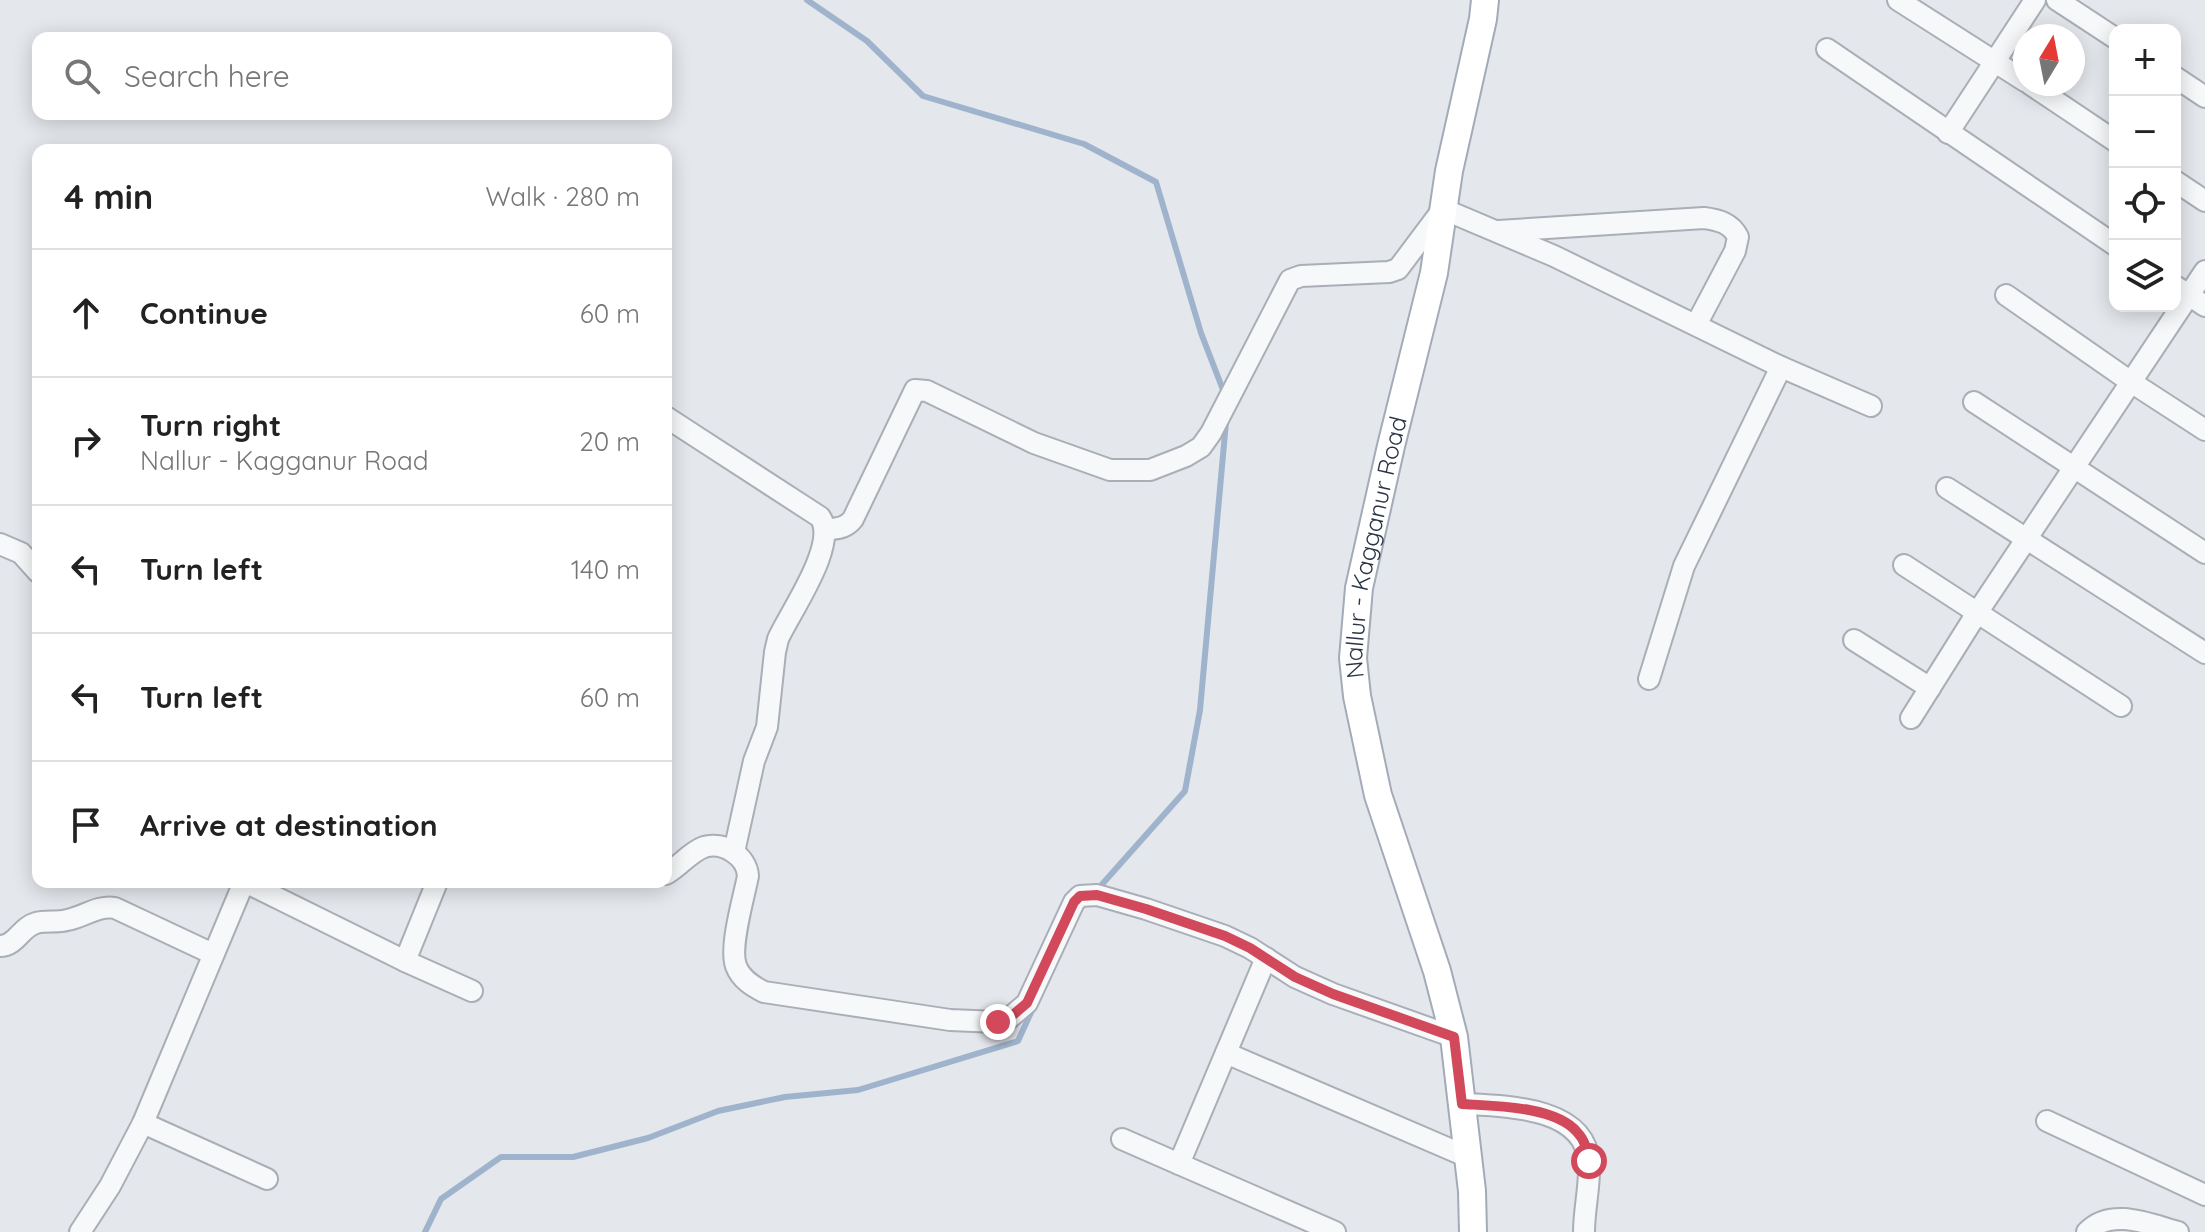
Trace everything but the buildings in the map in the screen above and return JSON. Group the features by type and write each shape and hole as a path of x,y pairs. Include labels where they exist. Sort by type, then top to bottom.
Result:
{"main road":[{"name":"Nallur - Kagganur Road","path":"1473,1232 1472,1191 1454,1037 1437,971 1378,795 1357,696 1353,658 1359,588 1434,273 1449,171 1485,0"}],"street":[{"path":"1898,0 2013,73"},
{"path":"1948,133 2035,0"},
{"path":"2057,0 2109,34"},
{"path":"1827,49 2109,241"},
{"path":"2181,81 2205,97"},
{"path":"2048,96 2109,137"},
{"path":"2181,185 2205,201"},
{"path":"825,530 842,528 853,519 915,390 927,391 1034,443 1110,470 1150,470 1186,456 1201,447 1211,433 1290,280 1301,276 1398,269 1443,209 1554,256 1781,367 1871,406"},
{"path":"1494,231 1704,218 1719,220 1733,228 1738,237 1735,251 1696,325"},
{"path":"1911,718 1977,613 2205,271"},
{"path":"2006,295 2205,430"},
{"path":"1649,679 1684,566 1781,367"},
{"path":"1974,402 2205,553"},
{"path":"672,421 820,517 825,530 817,566 778,639 767,727 754,761 734,852"},
{"path":"1947,488 2205,653"},
{"path":"0,544 21,553 32,565"},
{"path":"1904,565 2121,706"},
{"path":"1854,640 1930,688"},
{"path":"672,870 706,846 734,852 747,866 748,876 733,952 736,967 744,979 764,992 950,1020 1007,1020 1027,1003 1074,902 1080,896 1097,895 1225,936 1295,977 1333,994 1454,1037"},
{"path":"80,1232 110,1186 143,1123 241,888"},
{"path":"256,888 472,991"},
{"path":"405,961 435,888"},
{"path":"0,946 10,944 33,923 65,921 108,907 213,954"},
{"path":"1179,1164 1266,958"},
{"path":"1226,1053 1468,1157"},
{"path":"1462,1104 1539,1113 1569,1124 1578,1133 1585,1144 1589,1161 1584,1232"},
{"path":"2047,1121 2205,1195"},
{"path":"143,1123 267,1179"},
{"path":"1122,1139 1335,1232"},
{"path":"2087,1232 2102,1220 2116,1218 2166,1230"}],"waterway":[{"path":"807,0 867,41 923,96 1084,144 1156,182 1201,333 1225,395"},
{"path":"1097,890 1185,791 1200,710 1226,422"},
{"path":"425,1232 441,1199 501,1157 573,1157 648,1138 718,1111 785,1097 858,1090 1018,1041 1033,1008"}],"route":[{"path":"998,1022 1018,1013 1027,1003 1074,902 1080,896 1097,895 1225,936 1295,977 1333,994 1454,1037 1462,1104 1539,1113 1569,1124 1585,1144 1589,1161"}]}
